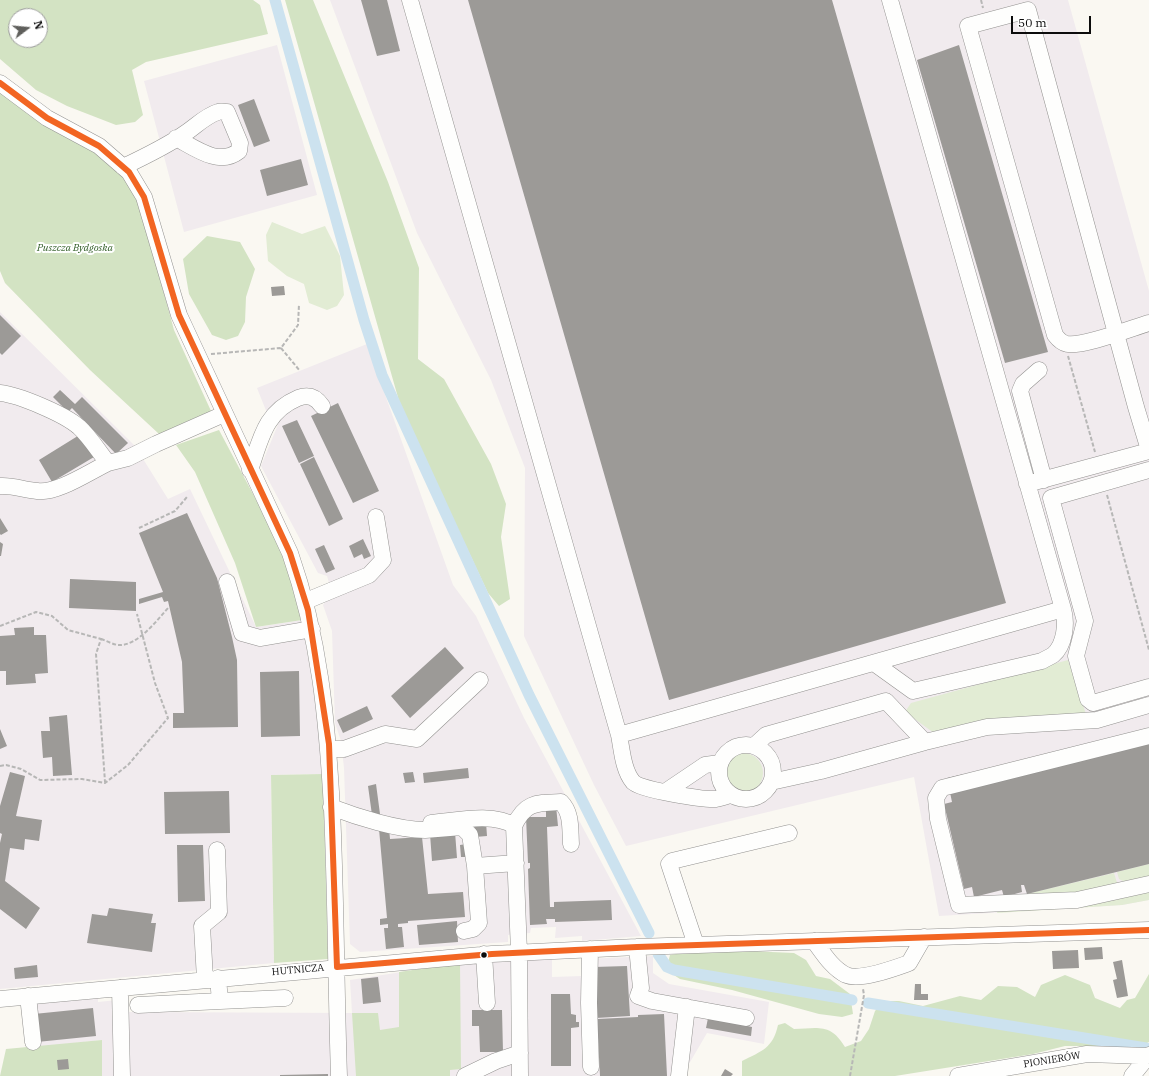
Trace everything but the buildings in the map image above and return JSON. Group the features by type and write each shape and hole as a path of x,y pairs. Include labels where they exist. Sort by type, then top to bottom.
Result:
{"street":[{"path":"410,0 619,736 626,768 633,782 649,790 715,799 731,795 748,799 764,793 771,782 773,769 771,761 766,753 754,746 740,745 731,748 724,754 718,772 724,789 731,795"},
{"path":"874,663 913,691 1042,661 1053,655 1060,644 1066,620 890,0"},
{"path":"1027,484 1149,451 1136,407 1117,333 1028,10 968,26 1055,335 1067,344 1072,344 1117,333 1149,323"},
{"path":"0,83 47,118 99,146 129,172 144,197 179,315 290,553 306,601 312,629 324,704 329,749 332,806 339,1076"},
{"path":"123,167 176,138"},
{"path":"1038,370 1023,384 1020,391 1044,480"},
{"path":"0,393 28,401 58,415 78,427 108,463"},
{"path":"250,470 262,436 268,423 277,410 287,403 302,397 310,396 318,400 322,406"},
{"path":"0,486 17,486 37,492 53,490 108,463 128,458 224,414"},
{"path":"1149,470 1051,498 1085,621 1076,656 1088,699 1094,703 1149,687"},
{"path":"306,601 369,575 383,560 376,517"},
{"path":"227,582 242,633 260,638 312,629"},
{"path":"619,736 1063,609"},
{"path":"329,749 344,749 385,734 417,740 480,680"},
{"path":"754,746 766,735 886,701 925,742"},
{"path":"771,782 821,771 925,742 987,728 1096,720 1149,706"},
{"path":"1149,736 942,788 936,798 938,819 959,905 1077,900 1149,884"},
{"path":"666,792 705,765 720,763"},
{"path":"520,1076 519,952 514,826 521,811 526,807 561,802 566,807 569,814 571,844"},
{"path":"332,806 361,818 423,830 462,827 470,835 475,866 479,923 473,929 464,931"},
{"path":"431,823 493,818 505,820 514,826"},
{"path":"696,945 669,864 672,861 789,833"},
{"path":"217,850 219,912 202,926 212,979 220,1001"},
{"path":"475,866 516,863"},
{"name":"HUTNICZA","path":"0,999 484,954 637,947 1149,930"},
{"path":"814,941 829,962 847,975 874,975 909,963 924,937"},
{"path":"637,947 641,988 638,996 652,1001 746,1018"},
{"path":"590,949 589,1003 592,1067"},
{"path":"484,954 487,1003"},
{"path":"120,988 122,1076"},
{"path":"28,996 33,1042"},
{"path":"138,1005 285,998"},
{"path":"679,1076 687,1008"},
{"path":"465,1076 496,1061 520,1053"},
{"name":"PIONIERÓW","path":"958,1076 992,1073 1087,1054 1148,1056"},
{"path":"1132,1076 1148,1056"}],"path":[{"path":"198,355 281,348 298,325 299,304"},
{"path":"281,348 300,371"},
{"path":"1068,355 1099,465"},
{"path":"1104,484 1149,650"},
{"path":"139,528 175,511 187,497"},
{"path":"0,626 36,612 52,616 68,630 120,645 142,636 169,607"},
{"path":"0,766 6,764 21,769 40,780 82,779 105,783 128,765 168,718 155,683 136,614"},
{"path":"101,639 96,654 105,783"},
{"path":"850,1076 864,995 860,975"}],"shaded area":[{"path":"330,0 1068,0 1149,291 1149,900 1122,905 939,916 914,777 626,846 594,785 524,636 525,468 491,380 417,233"},
{"path":"277,45 317,195 184,232 144,81"},
{"path":"0,312 135,446 168,499 190,489 256,627 302,620 319,725 323,774 271,775 274,963 0,989"},
{"path":"367,344 453,585 476,616 524,718 641,936 582,941 582,936 555,938 556,927 531,928 530,933 508,935 508,942 360,952 350,944 344,768 341,741 335,723 332,631 323,605 332,593 327,576 318,573 261,466 279,422 267,413 257,388"},
{"path":"653,956 653,973 669,984 769,1002 764,1044 707,1033 686,1069 687,1076 102,1076 102,1040 29,1048 26,1005 98,998 98,1002 127,999 128,1012 352,1013 350,980 460,963 552,959 552,977 582,976 583,959"}],"green space":[{"path":"0,0 253,0 260,5 268,34 146,62 132,70 143,115 135,122 116,125 67,106 36,90 0,59"},
{"path":"285,0 313,0 388,182 419,268 418,359 444,379 491,464 506,504 501,537 510,599 499,606 488,593 401,408"},
{"name":"Puszcza Bydgoska","path":"0,88 105,151 137,195 174,330 211,411 159,434 90,370 5,283 0,271"},
{"path":"272,222 302,234 325,226 340,256 344,295 337,306 327,310 309,303 304,284 287,276 268,261 266,235"},
{"path":"207,236 240,242 255,269 246,297 245,322 238,336 226,340 212,335 189,294 183,259"},
{"path":"219,430 287,558 302,620 256,627 235,563 195,472 176,445"},
{"path":"1068,660 1086,714 934,733 905,712 911,703"},
{"path":"743,753 757,759 763,773 757,787 743,793 729,787 723,773 729,759"},
{"path":"323,774 328,959 274,963 271,775"},
{"path":"1149,864 1149,876 1125,882 1119,879 1117,872"},
{"path":"1114,873 1118,886 1093,892 1027,897 1027,894"},
{"path":"1149,889 1149,900 1122,905 997,913 998,910"},
{"path":"748,951 794,953 806,960 816,976 830,979 850,994 853,1014 842,1017 819,1014 732,990 680,979 666,970 670,955 688,952"},
{"path":"460,963 461,1069 450,1070 450,1076 356,1076 352,1013 378,1013 380,1030 399,1027 399,972"},
{"path":"1149,974 1149,1042 1133,1050 1099,1046 1065,1046 1033,1054 895,1076 742,1076 742,1061 766,1048 773,1039 778,1025 785,1023 794,1029 817,1028 829,1030 840,1039 845,1047 861,1041 869,1029 875,1011 884,1001 899,1001 923,1006 960,996 981,1000 998,986 1017,987 1035,997 1041,985 1065,975 1090,985 1095,998 1120,1008 1127,1000 1135,998"},
{"path":"102,1040 102,1076 0,1076 6,1049"}],"waterway":[{"path":"275,0 364,320 382,375 529,695 649,933"},
{"path":"658,954 667,967 674,970 852,1000"},
{"path":"868,1003 1146,1048"}],"transit line":[{"path":"0,83 47,118 99,146 129,172 144,197 179,315 290,553 308,610 329,744 337,967"},
{"path":"337,967 492,954 637,947 1149,930"}]}
